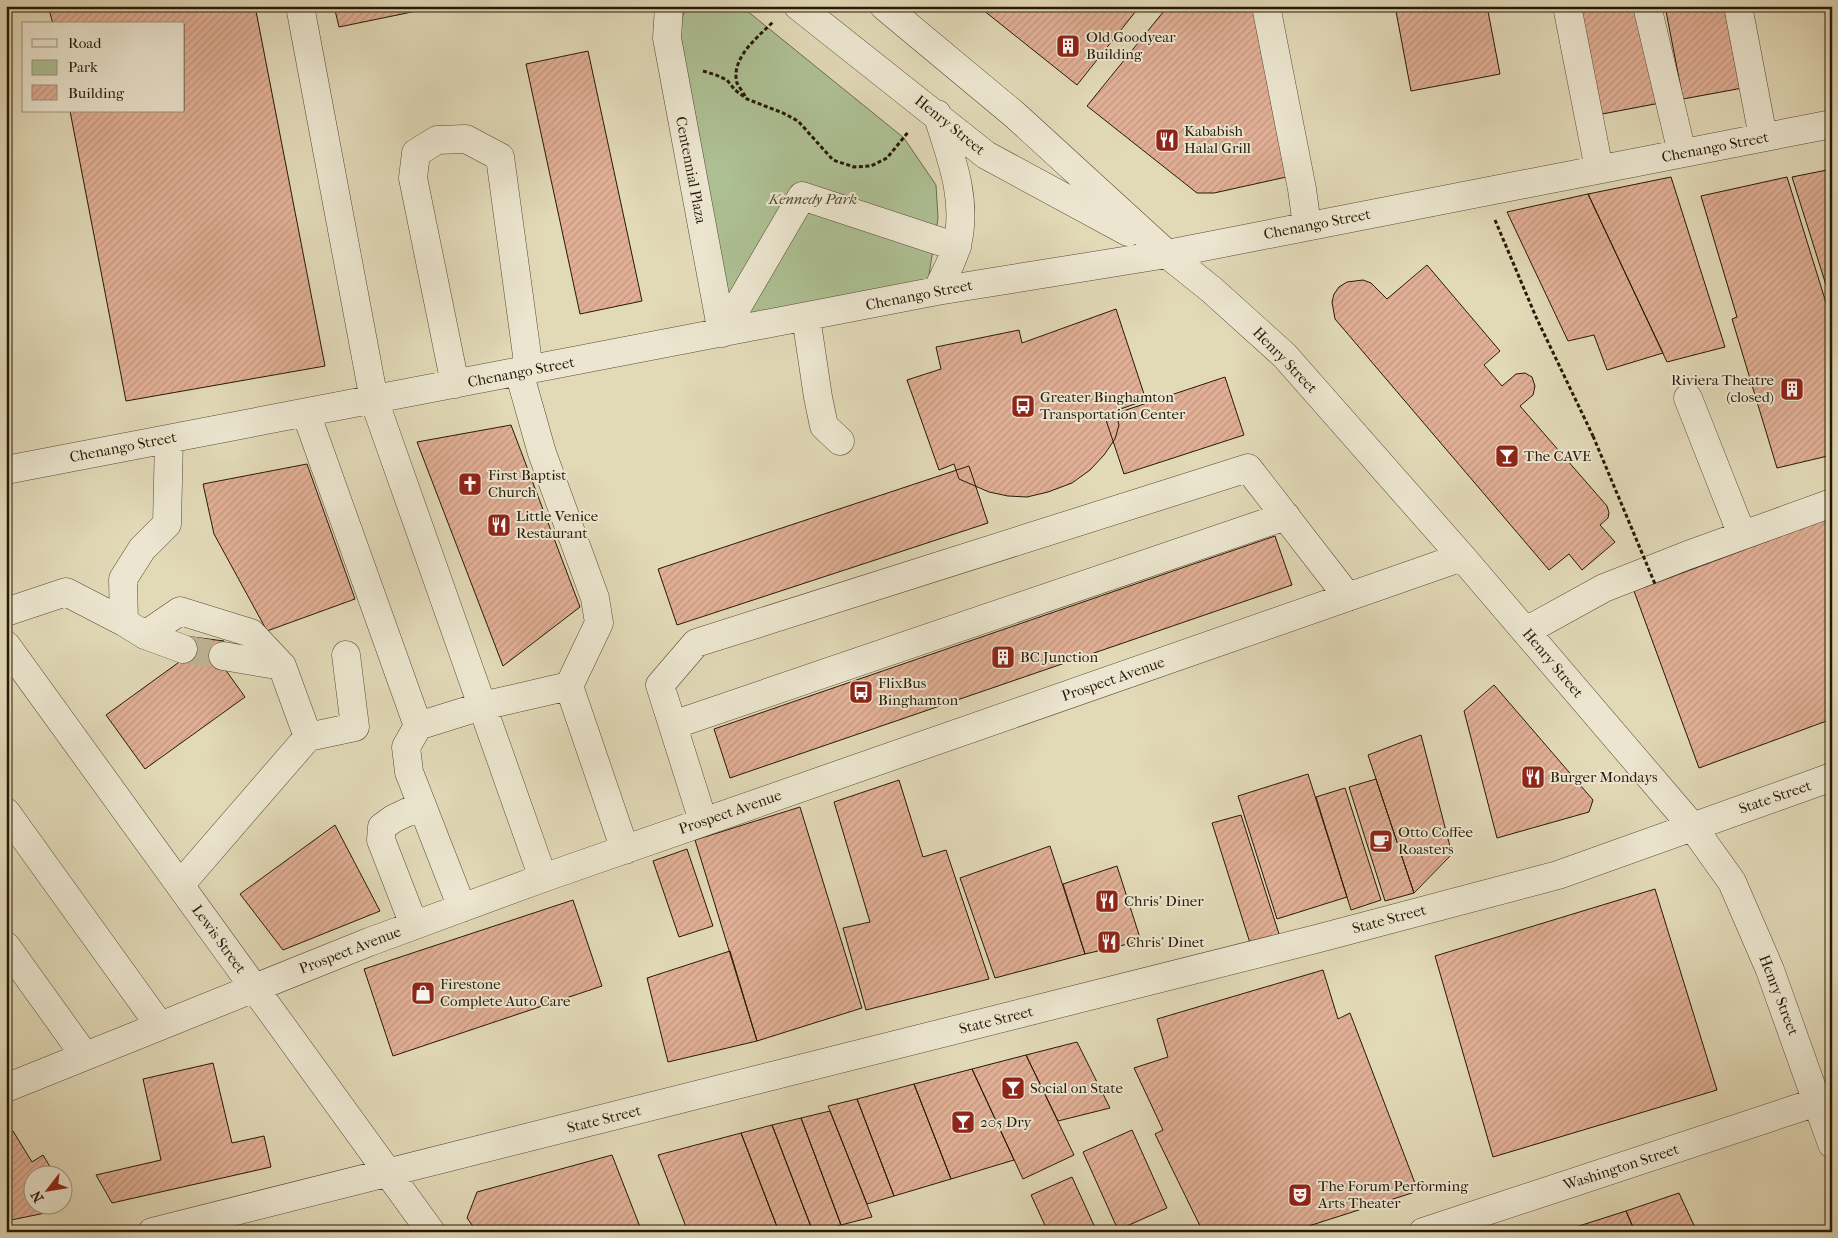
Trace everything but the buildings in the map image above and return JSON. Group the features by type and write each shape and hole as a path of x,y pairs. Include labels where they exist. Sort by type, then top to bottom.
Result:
{"street":[{"path":"300,6 374,400 543,878"},
{"name":"Centennial Plaza","path":"670,6 667,38 722,333"},
{"name":"Henry Street","path":"798,6 933,111 986,155 1167,254"},
{"name":"Henry Street","path":"884,6 1016,115 1167,254 1212,290 1285,356 1462,557 1692,826 1732,882 1825,1100 1832,1144"},
{"path":"1266,6 1302,189 1307,226"},
{"path":"1567,6 1599,169"},
{"path":"1647,6 1682,153"},
{"path":"1738,6 1763,138"},
{"path":"933,111 956,173 961,217 957,247 937,291"},
{"name":"Chenango Street","path":"6,470 937,291 1167,254 1832,124"},
{"path":"455,384 413,178 416,152 437,140 466,139 500,156 524,371 542,453 595,598 599,622 569,686 625,850"},
{"path":"722,333 802,196 957,247"},
{"path":"806,317 824,426 840,441"},
{"path":"1688,398 1742,535"},
{"path":"306,412 418,726"},
{"path":"135,629 123,579 142,549 167,524 169,439"},
{"path":"703,821 660,685 696,643 1248,468 1348,597"},
{"path":"1526,631 1604,588 1832,503"},
{"path":"672,726 1286,516"},
{"name":"Prospect Avenue","path":"6,1088 254,987 543,878 1462,557"},
{"path":"6,612 66,592 135,629 183,649"},
{"path":"135,629 180,611 251,633 282,666 308,737"},
{"name":"Lewis Street","path":"9,654 180,885 431,1232"},
{"path":"180,885 308,737 355,728 346,655"},
{"path":"222,656 282,666"},
{"path":"462,908 409,772 406,747 418,726 482,706 569,686"},
{"name":"State Street","path":"152,1232 1306,941 1558,875 1832,777"},
{"path":"414,926 381,840 382,827 392,819 422,805"},
{"path":"6,812 160,1026"},
{"path":"6,946 85,1056"},
{"name":"Washington Street","path":"1423,1232 1825,1100"}],"path":[{"path":"747,99 737,82 737,67 742,55 774,20"},
{"path":"674,78 702,70 727,80 735,90 747,99 798,121 833,160 854,167 872,166 887,158 933,111"},
{"path":"1483,192 1536,317 1593,436 1655,584"}],"green space":[{"name":"Kennedy Park","path":"686,6 741,6 904,138 936,185 938,218 928,281 729,323 678,32"}],"tunnel":[{"path":"183,649 223,656"}],"place":[{"name":"Old Goodyear Building","path":"1068,46"},
{"name":"Kababish Halal Grill","path":"1167,140"},
{"name":"Riviera Theatre (closed)","path":"1792,389"},
{"name":"Greater Binghamton Transportation Center","path":"1023,406"},
{"name":"The CAVE","path":"1507,456"},
{"name":"First Baptist Church","path":"470,484"},
{"name":"Little Venice Restaurant","path":"499,525"},
{"name":"BC Junction","path":"1003,657"},
{"name":"FlixBus Binghamton","path":"861,692"},
{"name":"Burger Mondays","path":"1533,777"},
{"name":"Otto Coffee Roasters","path":"1381,841"},
{"name":"Chris' Diner","path":"1107,901"},
{"name":"Chris' Dinet","path":"1109,942"},
{"name":"Firestone Complete Auto Care","path":"423,993"},
{"name":"Social on State","path":"1013,1088"},
{"name":"205 Dry","path":"963,1122"},
{"name":"The Forum Performing Arts Theater","path":"1300,1195"}]}
